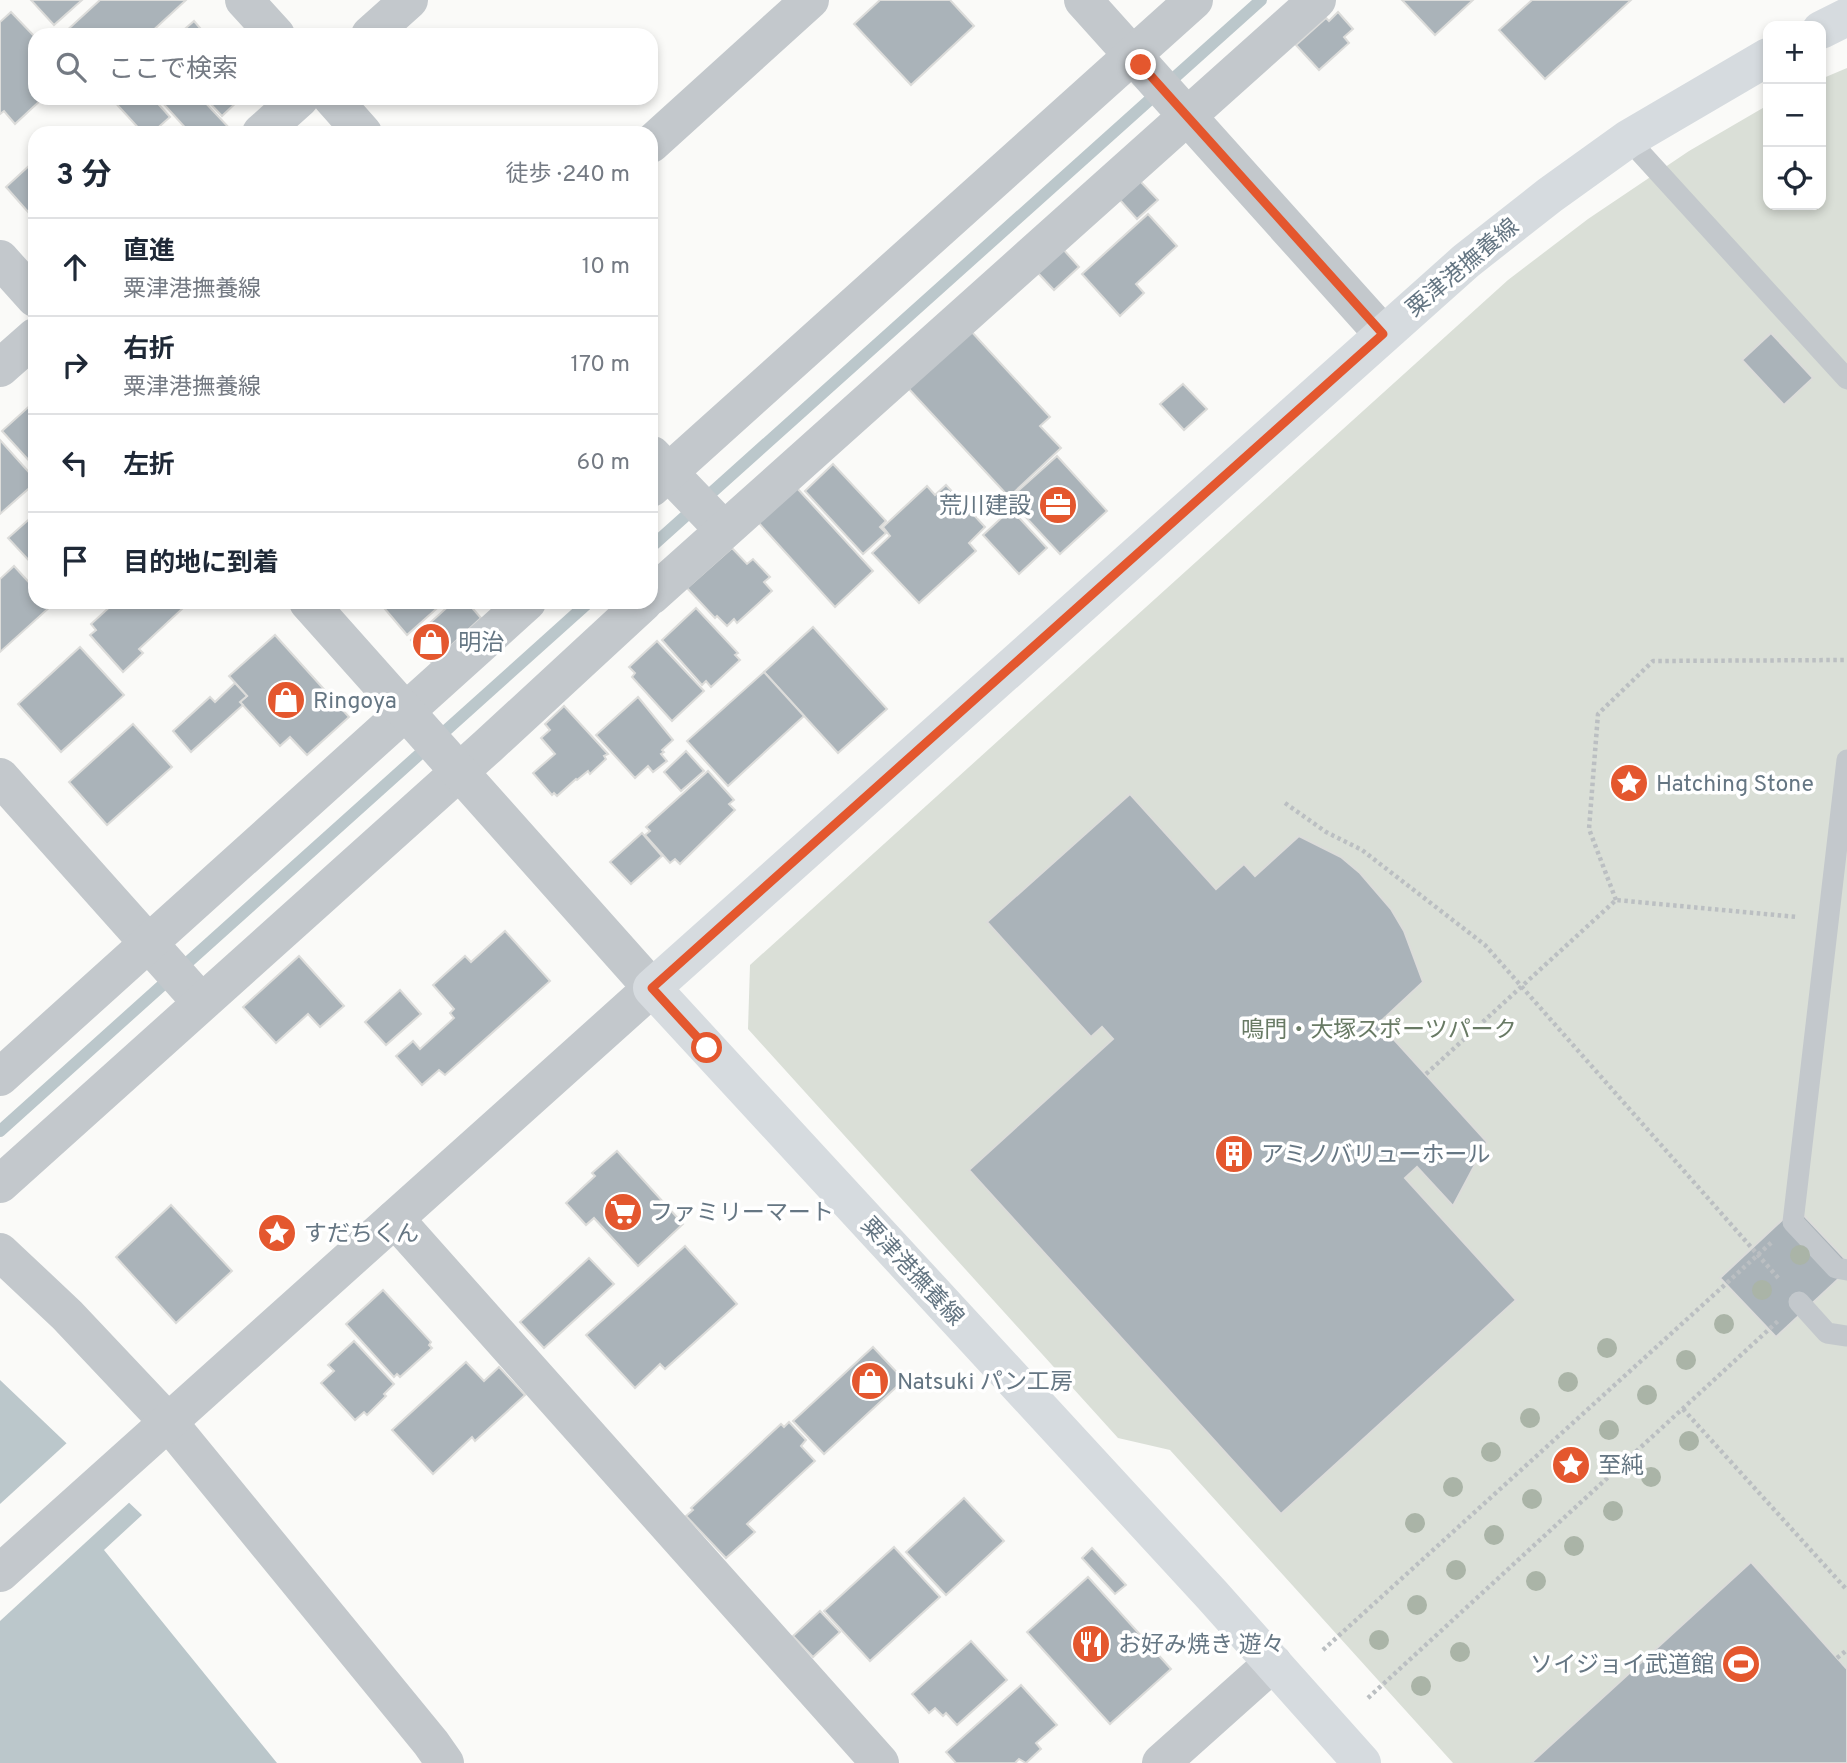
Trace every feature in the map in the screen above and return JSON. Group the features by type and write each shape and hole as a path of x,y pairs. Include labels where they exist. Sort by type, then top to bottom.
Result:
{"main road":[{"path":"1826,28 1847,17"},
{"name":"粟津港撫養線","path":"1362,1763 652,988 1477,253 1550,195 1628,139 1763,60"}],"street":[{"path":"244,0 270,28"},
{"path":"378,28 409,0"},
{"path":"658,138 810,0"},
{"path":"1083,0 1383,334"},
{"path":"720,526 661,474 1137,60 1194,0"},
{"path":"658,589 720,526 1185,113 1317,0"},
{"path":"269,126 292,105"},
{"path":"338,105 357,126"},
{"path":"0,259 28,290"},
{"path":"0,368 28,343"},
{"path":"0,1573 652,988 458,767 314,609"},
{"path":"0,1077 409,714 520,609"},
{"path":"0,1184 198,998 636,609"},
{"path":"0,777 198,998"},
{"path":"395,1219 880,1763"},
{"path":"0,1252 67,1315 169,1423 445,1763"},
{"path":"1161,1763 1273,1663"}],"lane":[{"path":"1628,139 1847,379"},
{"path":"1847,760 1793,1222 1836,1268 1847,1270"},
{"path":"1799,1302 1827,1334 1847,1336"}],"path":[{"path":"1616,900 1589,829 1598,714 1653,661 1847,660"},
{"path":"1285,803 1326,832 1362,850 1485,945 1799,1302 1368,1698"},
{"path":"1426,1074 1616,900 1828,920"},
{"path":"1323,1650 1793,1222"},
{"path":"1683,1409 1847,1590"},
{"path":"1838,1658 1847,1650"}],"green space":[{"name":"鳴門・大塚スポーツパーク","path":"1847,68 1847,1763 1453,1763 1170,1450 1118,1438 748,1029 750,965 1508,280 1588,219 1689,151 1763,108 1763,210 1826,210 1826,77"}],"shaded area":[{"path":"0,1380 142,1515 104,1550 277,1763 0,1763"}],"pier":[{"path":"69,1441 132,1500 0,1621 0,1504"}],"building":[{"path":"31,0 82,0 54,25"},
{"path":"100,0 186,0 156,28 69,28"},
{"path":"880,0 950,0 974,26 911,85 854,24"},
{"path":"1402,0 1473,0 1435,35"},
{"path":"1532,0 1631,0 1545,79 1499,30"},
{"path":"11,12 28,30 28,105 35,105 15,124 4,111 0,114 0,22"},
{"path":"1338,12 1353,29 1344,37 1349,43 1319,70 1296,45 1326,18 1329,21"},
{"path":"194,21 200,28 186,28"},
{"path":"117,105 159,105 170,117 160,126 137,126"},
{"path":"165,105 208,105 227,126 184,126"},
{"path":"212,105 234,105 222,116"},
{"path":"28,167 28,212 6,187"},
{"path":"1140,181 1158,200 1137,219 1120,200"},
{"path":"1148,214 1177,246 1136,284 1144,293 1120,316 1082,274"},
{"path":"1062,248 1079,267 1054,290 1037,272"},
{"path":"970,330 1050,417 1040,426 1061,448 1009,497 908,388"},
{"path":"1771,333 1813,378 1784,405 1742,360"},
{"path":"1183,384 1207,409 1184,430 1160,404"},
{"path":"28,407 28,460 2,431"},
{"path":"0,440 28,471 28,489 0,514"},
{"path":"1057,456 1107,511 1060,554 1009,499"},
{"path":"833,464 886,521 880,527 886,533 863,554 805,491"},
{"path":"946,485 985,527 969,543 976,551 919,603 872,553 890,536 883,527 927,486 935,495"},
{"path":"796,487 873,571 835,607 758,522"},
{"path":"1011,509 1047,548 1019,574 983,535"},
{"path":"28,520 28,559 8,538"},
{"path":"732,548 747,564 753,559 770,577 764,582 772,591 737,623 734,619 727,626 717,616 715,618 687,588"},
{"path":"14,566 28,581 28,609 48,609 0,652 0,579"},
{"path":"696,608 738,653 735,655 740,660 711,687 706,681 702,685 662,640"},
{"path":"107,609 182,609 139,649 143,653 123,672 90,635 96,630 91,624"},
{"path":"385,609 436,609 407,635"},
{"path":"445,609 473,609 481,618 432,663 411,640"},
{"path":"813,627 887,709 838,753 764,672"},
{"path":"275,635 349,717 307,755 290,737 280,746 240,702 247,696 229,676"},
{"path":"657,641 704,691 672,721 632,677 635,673 629,667"},
{"path":"80,647 124,695 61,752 18,704"},
{"path":"764,672 804,716 728,786 687,741"},
{"path":"235,683 247,696 240,702 243,705 191,752 173,731 210,697 215,702"},
{"path":"638,697 673,740 662,750 664,752 661,754 667,761 653,772 648,766 635,778 596,735"},
{"path":"564,706 608,754 590,774 588,771 576,779 557,796 554,793 552,795 533,773 555,754 541,738 550,730 545,724"},
{"path":"133,724 172,767 107,825 69,782"},
{"path":"686,751 704,771 681,791 664,772"},
{"path":"708,771 734,800 729,804 735,810 680,864 675,859 670,863 645,835 650,831 646,827"},
{"name":"アミノバリューホール","path":"1130,794 1216,889 1244,864 1255,876 1299,836 1341,857 1360,873 1391,909 1404,931 1423,982 1379,1023 1487,1142 1453,1206 1417,1167 1405,1178 1516,1300 1281,1514 969,1170 1113,1039 1102,1027 1091,1037 987,922"},
{"path":"642,833 662,856 631,884 610,862"},
{"path":"505,931 550,981 445,1075 439,1070 422,1085 396,1056 413,1041 420,1049 454,1018 450,1013 454,1009 433,985 465,956 471,962"},
{"path":"299,956 344,1006 320,1027 308,1014 276,1043 243,1007"},
{"path":"400,990 421,1014 386,1045 365,1022"},
{"path":"617,1151 683,1224 638,1266 594,1218 586,1225 566,1203 595,1176 592,1173"},
{"path":"171,1205 232,1271 176,1323 116,1257"},
{"path":"1796,1207 1847,1261 1847,1271 1776,1337 1720,1278"},
{"path":"685,1246 737,1304 665,1369 660,1364 635,1388 586,1335"},
{"path":"589,1258 614,1284 544,1348 520,1322"},
{"path":"383,1290 431,1342 429,1345 432,1348 400,1377 397,1374 394,1377 346,1324"},
{"path":"354,1341 394,1384 367,1415 364,1412 355,1420 321,1383 334,1371 328,1365"},
{"path":"873,1347 904,1380 824,1454 793,1421"},
{"path":"466,1362 484,1381 499,1367 525,1395 475,1441 472,1437 433,1474 392,1430"},
{"path":"789,1422 806,1440 801,1446 815,1461 747,1524 755,1532 726,1558 686,1516 693,1510 691,1508 781,1424 784,1427"},
{"path":"964,1498 1004,1541 946,1595 906,1552"},
{"path":"894,1547 940,1597 870,1661 824,1611"},
{"path":"1092,1548 1126,1585 1115,1594 1082,1558"},
{"name":"ソイジョイ武道館","path":"1751,1562 1847,1669 1847,1763 1531,1763"},
{"path":"1088,1577 1171,1669 1110,1724 1027,1632"},
{"path":"820,1611 840,1632 813,1657 793,1636"},
{"path":"971,1641 1007,1680 957,1725 946,1713 943,1716 935,1708 929,1713 912,1694"},
{"path":"1021,1685 1057,1725 1036,1743 1041,1749 1026,1763 1019,1759 1015,1763 956,1763 946,1752"}],"waterway":[{"path":"658,541 1261,0"},
{"path":"0,1131 581,609"}],"place":[{"name":"荒川建設","path":"1058,505"},
{"name":"明治","path":"431,642"},
{"name":"Ringoya","path":"286,700"},
{"name":"Hatching Stone","path":"1629,783"},
{"name":"アミノバリューホール","path":"1234,1154"},
{"name":"ファミリーマート","path":"623,1212"},
{"name":"すだちくん","path":"277,1233"},
{"name":"Natsuki パン工房","path":"870,1381"},
{"name":"至純","path":"1571,1465"},
{"name":"お好み焼き 遊々","path":"1091,1644"},
{"name":"ソイジョイ武道館","path":"1741,1664"}],"route":[{"path":"707,1048 652,988 1383,334 1141,65"}]}
